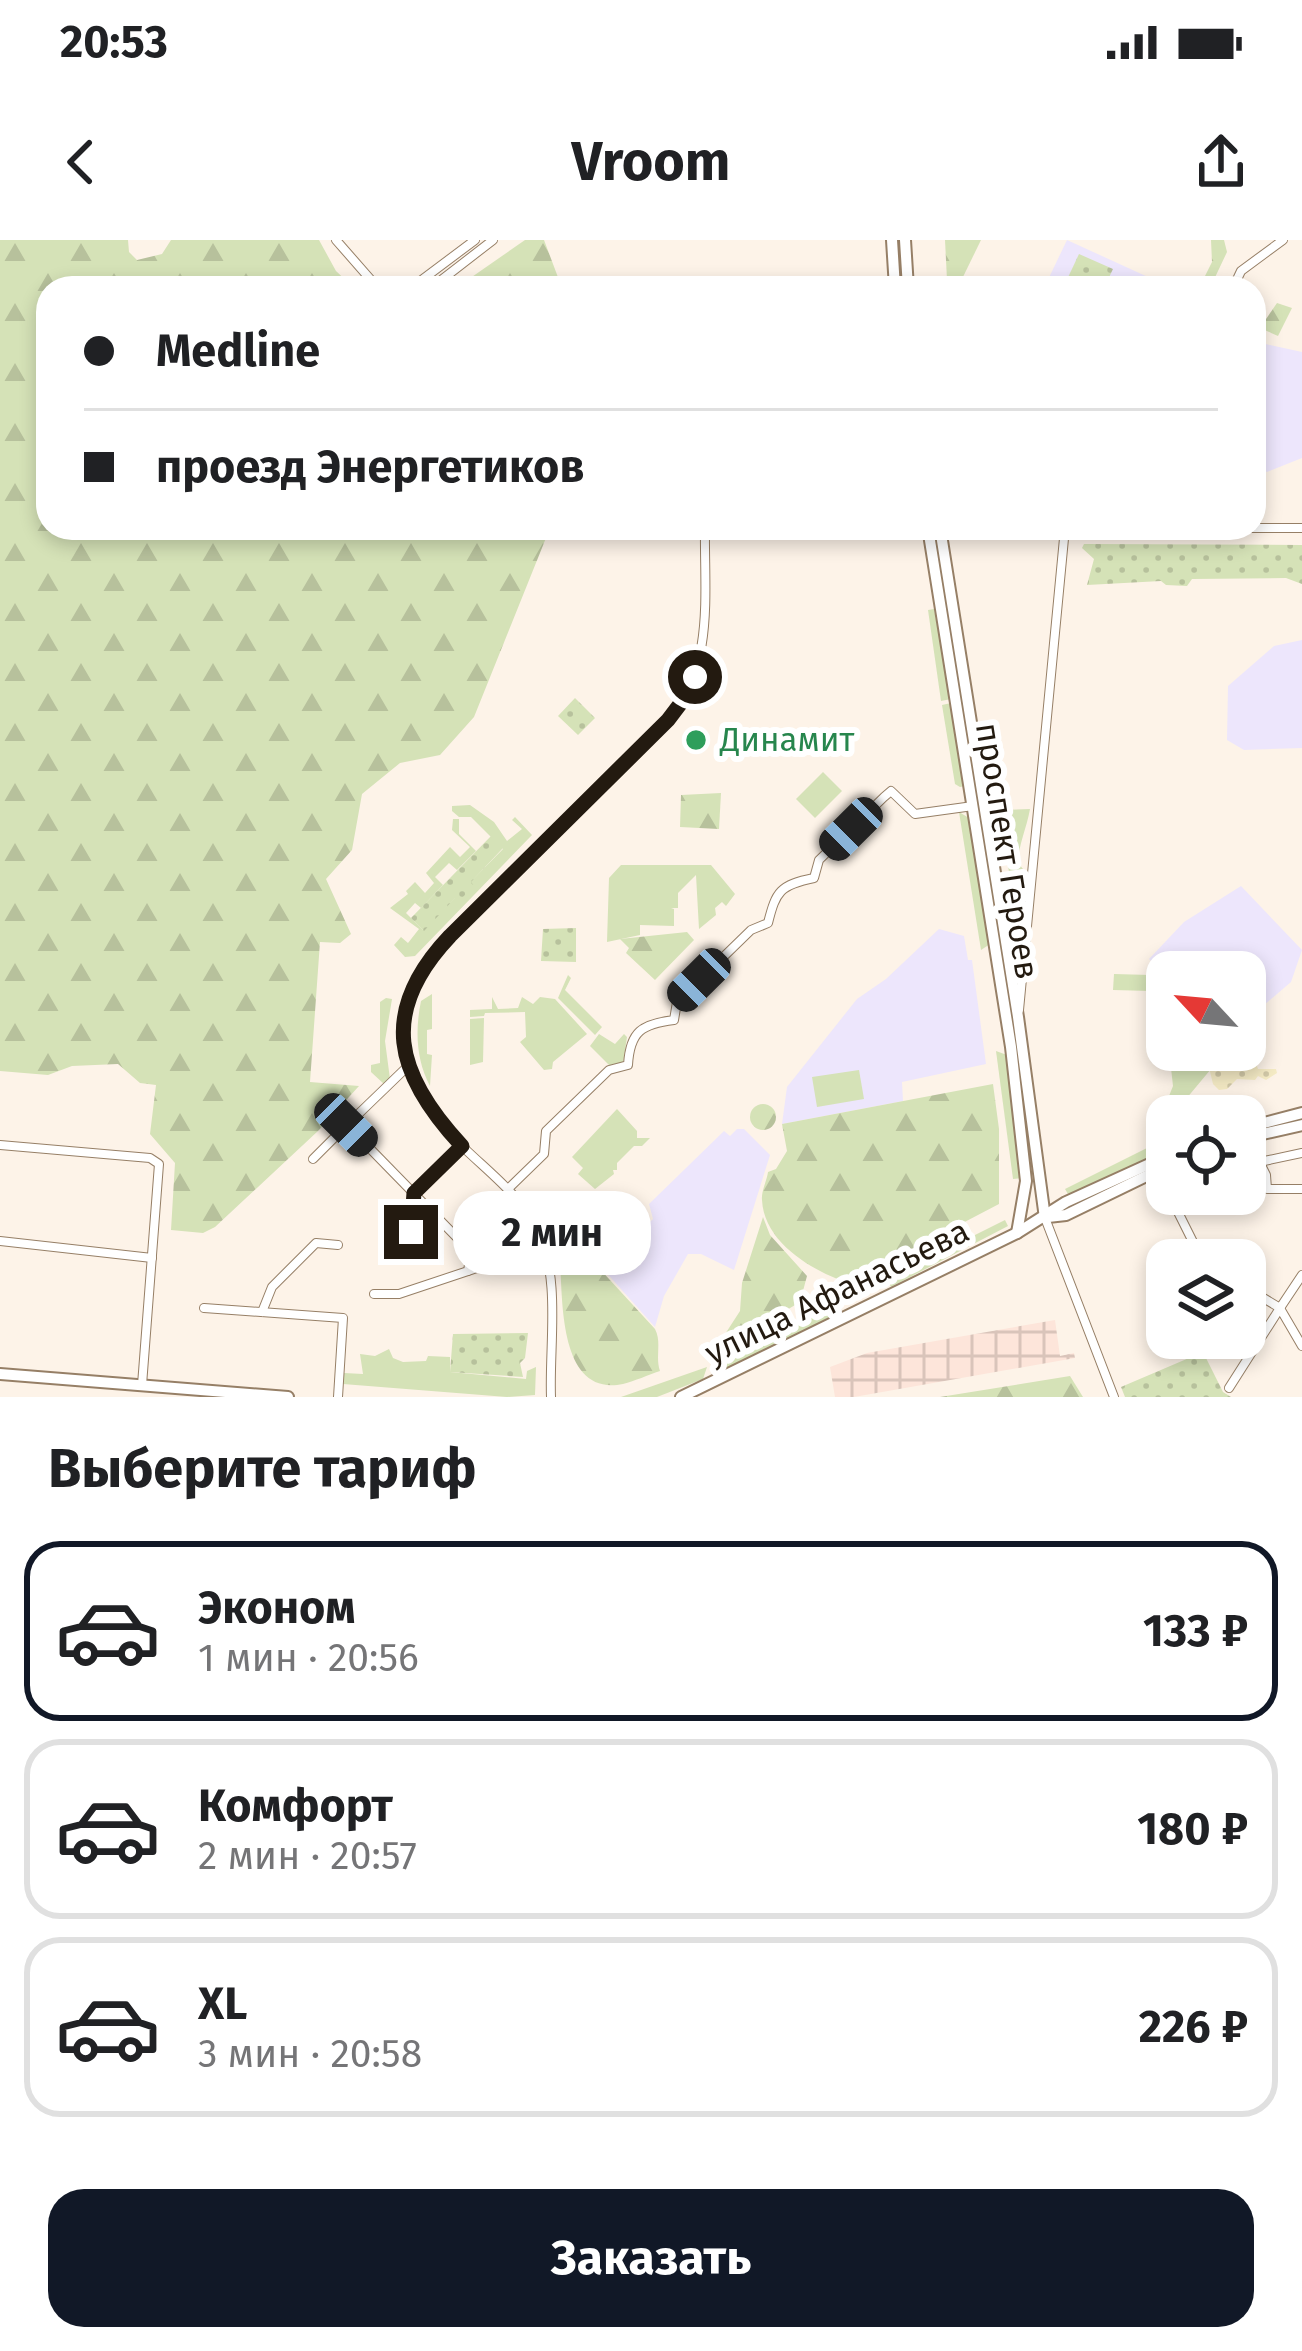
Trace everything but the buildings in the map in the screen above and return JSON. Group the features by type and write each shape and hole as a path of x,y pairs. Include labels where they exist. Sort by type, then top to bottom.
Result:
{"main road":[{"path":"892,240 894,276"},
{"path":"905,240 907,276"},
{"name":"проспект Героев","path":"930,540 1011,1046 1026,1184"},
{"name":"проспект Героев","path":"942,540 1045,1218"},
{"path":"1266,1122 1302,1113"},
{"path":"1266,1133 1302,1125"},
{"path":"1045,1218 1066,1202 1146,1166"},
{"path":"1026,1184 1036,1210 1045,1218 1066,1215 1146,1176"},
{"path":"1017,1233 1026,1184"},
{"path":"1043,1191 1066,1202"},
{"name":"улица Афанасьева","path":"681,1397 1045,1218"},
{"path":"0,1374 288,1397"}],"street":[{"path":"336,240 368,276"},
{"path":"427,276 475,240"},
{"path":"446,276 493,240"},
{"path":"1238,276 1283,240"},
{"path":"1266,528 1302,528"},
{"path":"551,1397 550,1270 544,1245 528,1212 426,1105 406,1068 403,1021 419,973 435,952 657,731 690,691 702,649 705,540"},
{"name":"проспект Героев","path":"1018,1017 1064,540"},
{"path":"508,1189 544,1154 546,1131 609,1070 625,1068 632,1038 641,1028 646,1023 674,1020 677,1002 751,930 768,923 772,902 781,890 814,878 819,860 891,791 915,814 973,806"},
{"path":"314,1159 406,1068"},
{"path":"346,1125 485,1266"},
{"path":"0,1145 156,1160 161,1169 142,1385"},
{"path":"441,1222 411,1232 414,1193 462,1146"},
{"path":"1266,1160 1302,1153"},
{"path":"1266,1186 1302,1189"},
{"path":"1045,1218 1114,1397"},
{"path":"0,1241 152,1258"},
{"path":"262,1312 272,1287 316,1243 338,1245"},
{"path":"374,1294 399,1294 544,1245"},
{"path":"468,1271 471,1252"},
{"path":"1229,1388 1302,1275"},
{"path":"1266,1300 1280,1308 1302,1346"},
{"path":"204,1308 344,1318 338,1397"}],"shaded area":[{"path":"1067,240 1146,276 1050,276"},
{"path":"1266,344 1302,352 1302,458 1267,472"},
{"path":"1302,640 1302,748 1244,750 1227,740 1228,686 1274,646"},
{"path":"1241,886 1302,950 1291,982 1266,1003 1266,951 1157,951 1184,922"},
{"path":"939,929 964,936 968,960 972,960 986,1064 902,1082 903,1101 782,1124 787,1087 857,999 886,979"},
{"path":"744,1129 770,1155 734,1270 701,1254 688,1254 664,1296 655,1327 603,1269 653,1219 649,1204 724,1131 730,1136"},
{"path":"1055,1320 1060,1356 1074,1353 1075,1358 835,1397 830,1367 867,1353"}],"green space":[{"path":"0,240 128,240 129,252 137,260 162,254 171,240 319,240 341,276 36,276 36,540 545,540 474,717 440,755 400,763 362,794 352,850 326,879 351,934 340,943 320,942 310,1082 359,1086 318,1131 203,1233 171,1230 175,1163 150,1134 156,1085 140,1083 118,1064 72,1066 48,1075 0,1071"},
{"path":"525,240 544,240 558,276 473,276"},
{"path":"945,240 981,240 963,276 947,276"},
{"path":"1211,240 1224,240 1227,252 1216,276 1205,276 1212,262"},
{"path":"1079,254 1113,269 1110,276 1069,276"},
{"path":"1277,303 1292,308 1278,336 1266,331 1266,319"},
{"path":"1084,544 1302,545 1302,584 1286,578 1192,579 1187,586 1161,581 1087,585 1094,559 1082,548"},
{"path":"934,609 951,699 941,701 928,610"},
{"path":"575,698 595,718 578,735 558,716"},
{"path":"951,703 965,786 960,787 955,784 942,705"},
{"path":"823,772 842,791 815,818 796,799"},
{"path":"721,793 719,829 680,827 681,795"},
{"path":"470,805 494,822 507,841 522,829 512,820 515,817 532,835 415,956 405,957 394,945 401,937 408,943 419,929 390,908 415,882 425,893 434,883 426,873 450,847 460,857 470,847 452,830 453,819 459,819 459,834 476,851 457,870 449,863 435,877 443,885 421,908 415,903 406,913 423,930 503,849 471,817 459,817 452,811 452,806"},
{"path":"1030,809 1018,857 1023,869 1021,885 1009,872 999,810"},
{"path":"959,812 969,818 990,944 981,950"},
{"path":"491,836 503,848 471,882 474,886 459,901 455,898 424,931 411,918"},
{"path":"621,865 711,865 735,894 726,906 722,902 715,908 716,915 699,929 696,875 678,893 678,908 671,908 674,926 640,925 640,935 607,942 609,878"},
{"path":"576,928 576,962 541,961 543,929"},
{"path":"687,932 694,940 655,980 626,953 629,948 620,939"},
{"path":"1114,974 1146,975 1146,991 1113,990"},
{"path":"568,975 565,990 602,1027 595,1035 558,998"},
{"path":"432,994 432,1029 427,1030 427,1054 432,1055 430,1086 419,1055 418,1034 421,1001"},
{"path":"492,997 498,1009 518,1008 522,997 533,1004 540,997 555,999 587,1034 553,1062 552,1069 544,1070 520,1042 526,1037 525,1012 470,1017 470,1010 492,1009"},
{"path":"392,999 385,1041 390,1079 384,1084 371,1072 371,1065 380,1063 380,1002"},
{"path":"484,1018 483,1062 470,1065 470,1019"},
{"path":"599,1034 615,1044 624,1034 627,1037 623,1064 610,1066 590,1046"},
{"path":"996,1051 1007,1055 1022,1178 1013,1179"},
{"path":"859,1070 864,1099 817,1107 812,1077"},
{"path":"1171,1071 1209,1071 1189,1095 1169,1095"},
{"path":"993,1084 999,1129 999,1204 848,1283 806,1263 771,1229 762,1197 768,1172 776,1169 787,1151 782,1124"},
{"path":"763,1104 776,1117 763,1130 750,1117"},
{"path":"617,1109 637,1131 637,1138 650,1138 634,1146 617,1163 614,1174 595,1189 578,1174 583,1168 572,1157"},
{"path":"1146,1148 1146,1161 1068,1194 1065,1189"},
{"path":"763,1217 770,1235 807,1276 800,1302 721,1350 718,1345 740,1311 742,1283"},
{"path":"1005,1220 1008,1226 891,1287 887,1279"},
{"path":"631,1224 636,1229 598,1267 655,1329 660,1371 623,1384 602,1384 587,1376 569,1343 560,1263 610,1244"},
{"path":"841,1301 843,1307 832,1316 732,1367 713,1365"},
{"path":"528,1333 520,1363 523,1377 450,1372 453,1334"},
{"path":"389,1349 393,1358 403,1362 450,1357 450,1372 526,1379 527,1371 536,1367 535,1395 343,1384 344,1373 363,1374 360,1354 375,1356"},
{"path":"1187,1359 1206,1359 1223,1392 1231,1397 1125,1397 1121,1387"},
{"path":"707,1367 703,1379 657,1397 621,1397"},
{"path":"1070,1376 1083,1397 940,1397"}],"sand":[{"path":"1276,1069 1277,1073 1266,1080 1258,1076 1237,1079 1227,1089 1219,1090 1210,1071"}],"place":[{"name":"Динамит","path":"696,740"}],"route":[{"path":"411,1232 414,1193 462,1146 426,1105 406,1068 403,1021 419,973 450,936 668,720 695,677"}]}
